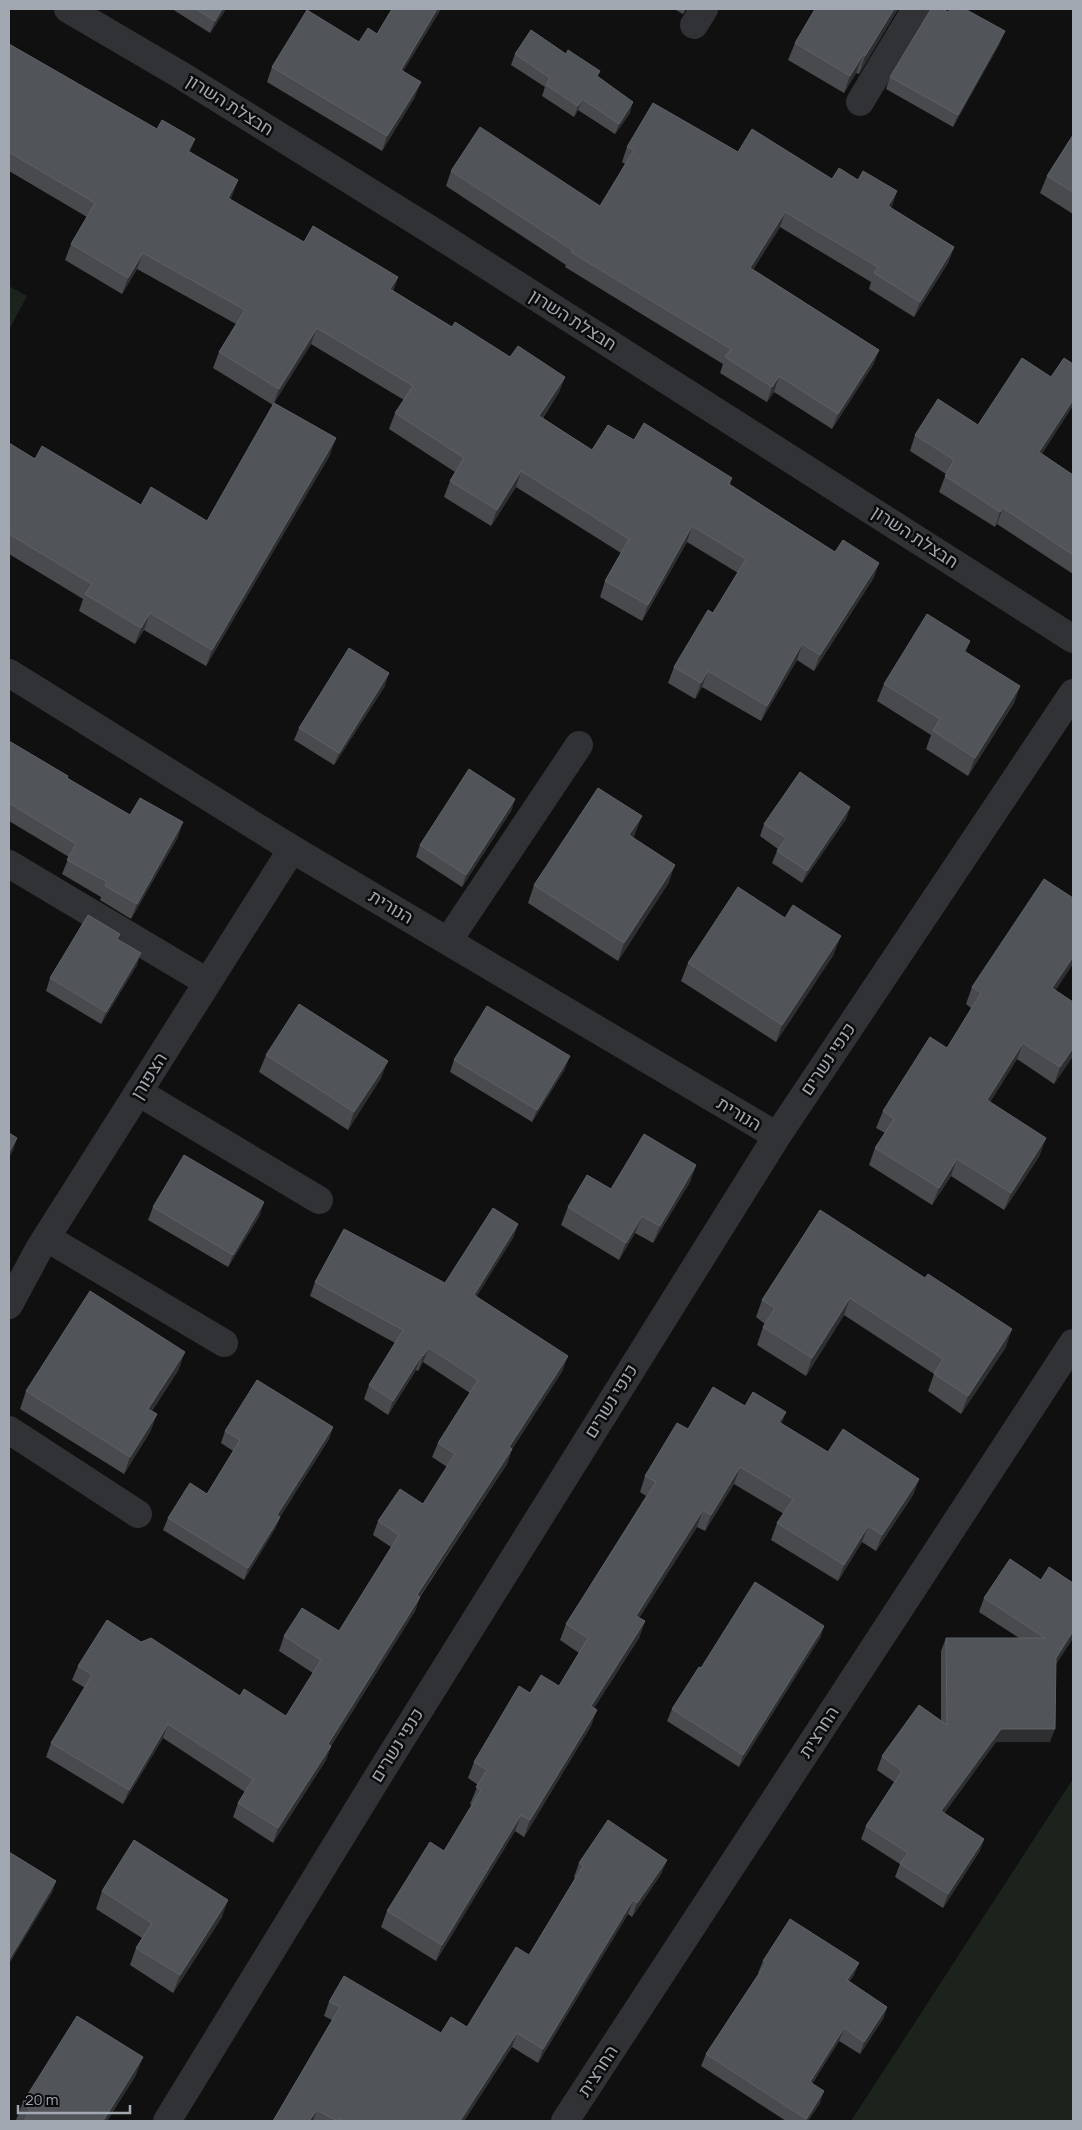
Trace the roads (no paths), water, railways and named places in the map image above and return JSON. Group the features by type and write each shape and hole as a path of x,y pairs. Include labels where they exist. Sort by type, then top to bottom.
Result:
{"street":[{"name":"חבצלת השרון","path":"68,9 179,74 434,232 1073,639"},
{"path":"860,102 916,9"},
{"name":"הנורית","path":"9,673 292,849 777,1136"},
{"name":"כנפי נשרים","path":"167,2121 382,1770 777,1136 1073,693"},
{"path":"448,941 579,745"},
{"name":"הצפורן","path":"9,1305 47,1238 292,849"},
{"path":"9,864 208,982"},
{"path":"138,1092 319,1200"},
{"path":"47,1238 224,1343"},
{"name":"החרצית","path":"565,2121 1073,1343"},
{"path":"9,1430 138,1514"}]}
